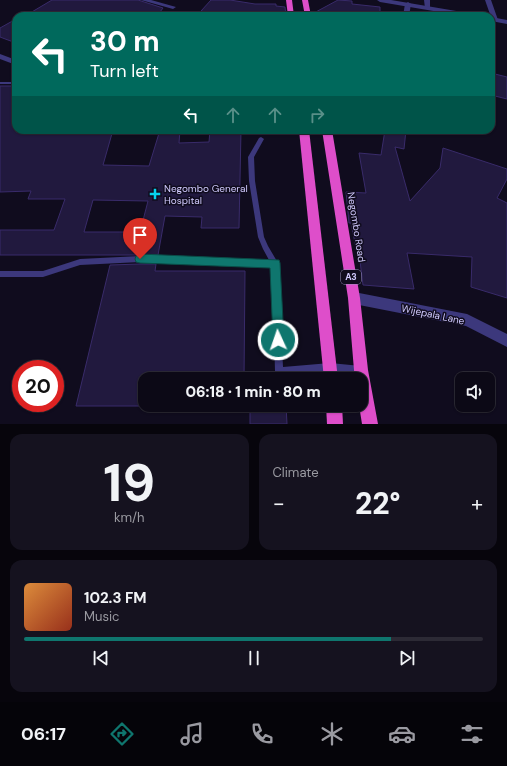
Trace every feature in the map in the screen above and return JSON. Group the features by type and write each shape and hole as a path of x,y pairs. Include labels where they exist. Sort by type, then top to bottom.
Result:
{"highway":[{"path":"289,0 290,12"},
{"path":"305,0 307,12"},
{"path":"304,134 330,372"},
{"name":"Negombo Road","path":"327,134 354,298 361,370 370,424"},
{"path":"334,412 335,424"}],"street":[{"path":"144,0 173,7"},
{"path":"380,0 450,12"},
{"path":"427,0 428,8"},
{"path":"488,0 491,12"},
{"path":"407,12 408,4"},
{"path":"495,20 507,22"},
{"path":"0,56 12,61"},
{"name":"Wijepala Lane","path":"354,298 468,320 507,341"}],"lane":[{"path":"0,83 12,83"},
{"path":"262,138 251,157 251,171 261,238 275,263 279,371 304,372"},
{"path":"0,274 43,274 80,262 140,259 275,263"},
{"path":"340,372 361,370"}],"building":[{"path":"52,0 138,0 163,8 160,12 32,12"},
{"path":"211,0 230,0 255,4 276,4 276,6 285,7 286,12 206,12 201,11"},
{"path":"338,0 352,1 352,4 380,7 380,12 316,12"},
{"path":"12,21 12,42 0,37 0,28"},
{"path":"495,74 507,77 507,99 495,96"},
{"path":"0,86 12,86 12,134 112,134 103,165 149,166 159,134 180,134 179,143 209,142 210,134 241,134 239,228 201,228 202,217 165,216 158,255 0,255 0,230 54,230 65,199 28,199 31,191 0,192","holes":["93,200 148,201 140,232 84,232"]},
{"path":"384,134 406,134 404,149 395,147 410,201 440,168 443,148 507,169 507,179 497,198 507,203 507,298 471,287 472,257 407,253 414,289 363,285 359,253 357,253 351,223 349,223 346,192 366,193 359,153 381,155"},
{"path":"156,264 155,271 245,271 244,372 138,372 138,406 76,406 110,265"},
{"path":"250,412 286,412 287,424 250,424"}],"place":[{"name":"Negombo General Hospital","path":"155,194"}],"route":[{"path":"140,259 275,263 278,340"}]}
